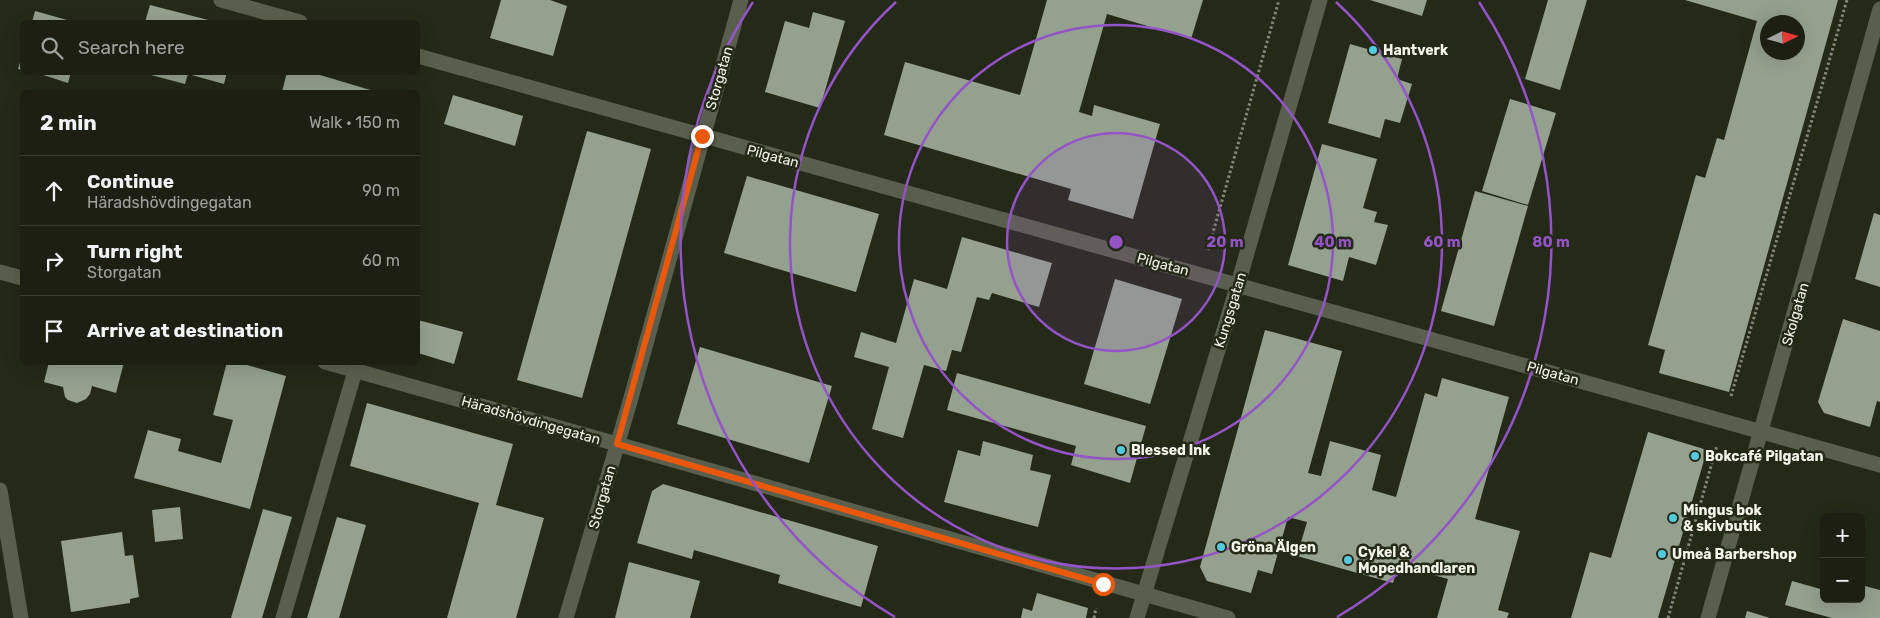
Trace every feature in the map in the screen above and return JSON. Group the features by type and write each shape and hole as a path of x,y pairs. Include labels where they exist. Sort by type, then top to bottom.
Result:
{"street":[{"path":"221,0 293,20"},
{"name":"Storgatan","path":"566,618 617,444 741,0"},
{"name":"Kungsgatan","path":"1137,618 1238,284 1320,0"},
{"name":"Skolgatan","path":"1708,618 1880,9"},
{"name":"Pilgatan","path":"420,57 1880,465"},
{"path":"0,272 20,277"},
{"name":"Häradshövdingegatan","path":"335,365 1228,618"},
{"path":"283,618 355,371"},
{"path":"0,490 21,618"}],"path":[{"path":"1202,274 1279,0"},
{"path":"1668,618 1847,0"}],"building":[{"path":"501,0 550,0 567,6 553,56 490,38"},
{"path":"1047,0 1203,0 1191,39 1107,14 1079,112 1092,116 1094,105 1160,124 1133,219 1068,200 1071,189 884,135 905,62 1020,95"},
{"path":"1370,0 1427,0 1422,16"},
{"path":"1548,0 1587,0 1560,90 1525,79"},
{"path":"1685,0 1838,0 1729,392 1659,373 1665,350 1648,345 1696,175 1705,178 1717,138 1724,140 1757,21"},
{"path":"150,5 208,20 146,20"},
{"path":"35,11 67,20 33,20"},
{"path":"813,12 845,21 820,108 765,92 785,21 809,28"},
{"path":"1350,44 1402,59 1397,79 1412,84 1400,123 1385,119 1380,138 1328,123"},
{"path":"43,75 70,75 68,83"},
{"path":"151,75 188,75 185,84"},
{"path":"192,75 226,75 224,84"},
{"path":"286,75 320,75 370,90 282,90"},
{"path":"453,95 523,116 515,146 444,124"},
{"path":"1510,99 1556,113 1528,205 1482,191"},
{"path":"587,131 651,149 582,398 517,380"},
{"path":"1322,144 1377,159 1363,208 1377,212 1374,222 1388,225 1376,265 1349,257 1343,281 1288,265"},
{"path":"747,176 879,214 856,292 724,253"},
{"path":"1475,191 1528,206 1494,326 1441,311"},
{"path":"1874,213 1880,215 1880,287 1855,279"},
{"path":"962,237 1052,263 1039,307 992,293 989,300 977,297 961,352 952,350 946,371 924,365 903,438 872,429 889,367 854,357 861,332 896,343 914,279 947,289"},
{"path":"1115,279 1182,299 1150,404 1084,384"},
{"path":"1843,319 1880,331 1880,402 1877,401 1870,427 1824,413 1818,402"},
{"path":"420,321 463,332 454,364 420,354"},
{"path":"1265,330 1342,351 1308,473 1321,476 1330,441 1381,455 1372,490 1396,497 1425,393 1437,397 1442,378 1509,397 1475,519 1520,531 1498,610 1509,613 1507,618 1437,618 1448,579 1398,565 1393,583 1297,556 1307,522 1288,517 1272,574 1258,570 1251,593 1207,581 1200,567"},
{"path":"700,347 832,386 809,463 677,424"},
{"path":"48,365 123,365 116,393 92,386 90,394 86,399 77,403 65,397 63,387 44,382"},
{"path":"226,365 247,365 286,376 250,509 134,478 148,430 181,439 178,451 221,463 233,420 213,415"},
{"path":"957,373 1146,426 1130,483 1071,465 1076,446 947,410"},
{"path":"367,403 513,444 496,505 544,518 516,618 447,618 479,503 350,466"},
{"path":"1648,432 1707,450 1658,618 1571,618 1590,552 1611,558"},
{"path":"983,441 1033,455 1030,470 1051,475 1038,527 944,502 958,450 980,456"},
{"path":"663,484 878,546 861,607 778,583 780,575 694,550 692,559 637,543 652,491"},
{"path":"180,507 183,539 155,542 152,510"},
{"path":"263,509 292,517 262,618 231,618"},
{"path":"337,517 366,525 339,618 307,618"},
{"path":"122,532 125,556 133,555 139,597 130,599 130,603 71,612 61,541"},
{"path":"629,562 700,581 690,618 615,618"},
{"path":"1792,581 1820,589 1820,603 1865,603 1865,586 1880,590 1880,618 1832,618 1785,605"},
{"path":"1037,593 1088,608 1086,618 1021,618 1023,608 1032,611"},
{"path":"1747,611 1770,618 1745,618"}],"place":[{"name":"Hantverk","path":"1373,50"},
{"name":"Blessed Ink","path":"1121,450"},
{"name":"Bokcafé Pilgatan","path":"1695,456"},
{"name":"Mingus bok & skivbutik","path":"1673,518"},
{"name":"Gröna Älgen","path":"1221,547"},
{"name":"Umeå Barbershop","path":"1662,554"},
{"name":"Cykel & Mopedhandlaren","path":"1348,560"}],"route":[{"path":"702,136 617,444 1103,584"}]}
